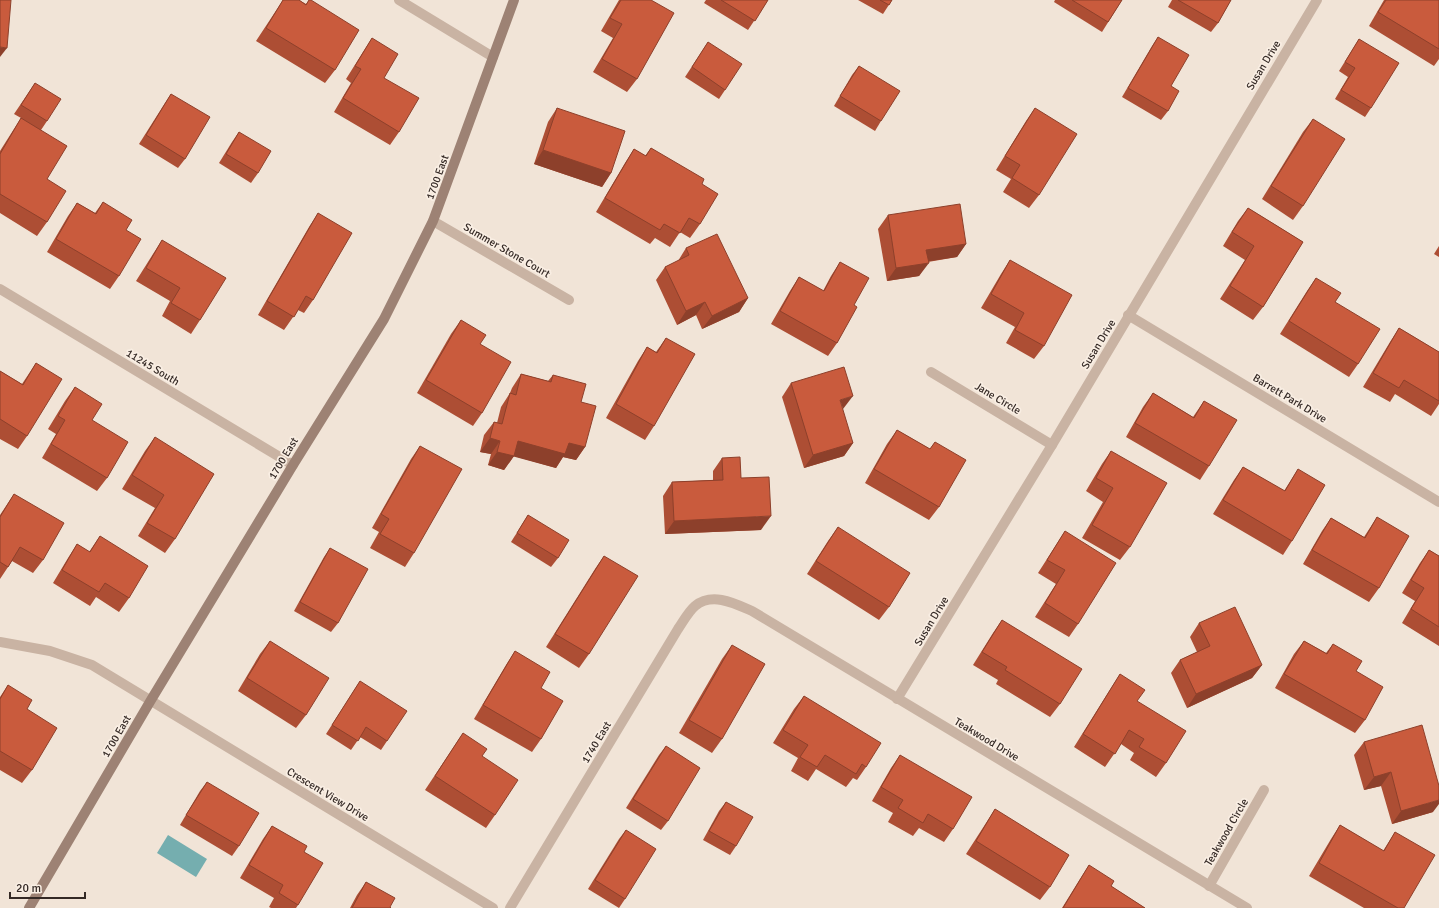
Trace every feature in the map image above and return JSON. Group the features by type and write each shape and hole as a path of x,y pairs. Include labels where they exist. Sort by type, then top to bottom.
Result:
{"main road":[{"name":"1700 East","path":"29,908 151,700 293,465 384,319 434,221 514,0"}],"street":[{"path":"399,0 494,57"},
{"name":"Susan Drive","path":"898,699 1052,445 1128,315 1317,0"},
{"name":"Summer Stone Court","path":"434,221 569,300"},
{"name":"11245 South","path":"0,289 293,465"},
{"name":"Barrett Park Drive","path":"1128,315 1439,502"},
{"name":"Jane Circle","path":"931,372 1052,445"},
{"name":"Teakwood Drive","path":"712,598 732,602 752,611 1246,908"},
{"name":"1740 East","path":"510,908 678,629 695,606 712,598"},
{"name":"Crescent View Drive","path":"0,642 50,651 92,665 492,908"},
{"name":"Teakwood Circle","path":"1209,886 1264,790"}],"water":[{"path":"168,835 207,859 196,877 157,853"}],"building":[{"path":"0,0 11,0 7,48 0,47"},
{"path":"283,0 299,0 306,5 309,0 311,0 359,30 335,70 266,28"},
{"path":"621,0 651,0 674,13 637,79 602,59 622,24 610,18"},
{"path":"721,0 768,0 755,21"},
{"path":"880,0 892,0 889,5"},
{"path":"1072,0 1122,0 1108,22"},
{"path":"1178,0 1231,0 1218,23"},
{"path":"1386,0 1439,0 1439,49 1378,12"},
{"path":"1158,37 1189,55 1171,86 1179,91 1168,111 1128,88"},
{"path":"372,38 398,54 384,78 419,98 399,132 343,98 361,69 355,66"},
{"path":"1359,39 1399,63 1371,108 1341,90 1355,68 1345,62"},
{"path":"708,42 742,64 725,90 692,67"},
{"path":"859,66 900,91 881,121 840,96"},
{"path":"35,83 61,99 47,121 21,105"},
{"path":"171,94 210,117 185,159 146,135"},
{"path":"557,108 625,131 611,173 543,150"},
{"path":"1035,108 1077,134 1039,195 1012,178 1020,165 1005,156"},
{"path":"21,118 67,146 47,179 66,191 47,222 0,194 0,154"},
{"path":"1313,119 1345,139 1303,206 1271,186"},
{"path":"239,132 271,151 258,173 226,154"},
{"path":"651,148 704,179 702,184 718,194 700,224 689,218 680,233 664,224 660,230 605,198 634,149 646,156"},
{"path":"103,202 132,220 126,230 141,239 119,276 56,239 77,203 96,214"},
{"path":"960,204 966,244 926,250 929,263 896,268 888,215"},
{"path":"1248,208 1303,242 1263,307 1230,286 1254,246 1232,232"},
{"path":"318,213 352,233 313,300 306,296 294,317 267,301"},
{"path":"717,234 748,298 712,316 705,302 686,311 665,267 689,255 686,248"},
{"path":"162,240 226,278 200,320 171,303 180,288 146,268"},
{"path":"1010,260 1072,295 1044,346 1015,330 1024,313 991,294"},
{"path":"840,262 869,278 854,305 857,307 837,343 780,311 799,277 824,291"},
{"path":"1316,278 1341,293 1335,302 1380,329 1358,364 1289,321"},
{"path":"461,320 486,335 480,344 511,362 482,413 426,380"},
{"path":"1399,328 1439,352 1439,401 1404,380 1399,388 1373,373"},
{"path":"666,338 695,354 654,426 616,404 647,347 657,353"},
{"path":"36,363 62,379 27,436 0,419 0,371 23,385"},
{"path":"844,367 853,396 840,400 853,443 813,455 791,383"},
{"path":"521,374 551,382 553,375 586,384 581,402 596,406 585,447 569,443 565,454 518,441 514,456 497,452 500,441 490,438 494,422 502,424 510,393 516,395"},
{"path":"75,387 102,404 92,420 128,442 107,478 51,444 65,420 58,416"},
{"path":"1153,393 1194,418 1204,401 1237,420 1209,466 1135,423"},
{"path":"897,430 930,449 935,442 966,460 939,507 874,469"},
{"path":"155,437 214,474 175,539 147,523 164,495 132,475"},
{"path":"420,446 462,469 414,553 380,534 389,519 381,514"},
{"path":"1111,451 1167,483 1130,547 1092,525 1113,488 1096,478"},
{"path":"740,457 741,478 769,477 771,516 674,521 672,482 723,480 722,458"},
{"path":"1243,467 1285,491 1298,469 1325,485 1292,541 1223,500"},
{"path":"14,494 64,523 43,560 20,547 8,567 0,562 0,517"},
{"path":"528,515 569,540 558,558 517,533"},
{"path":"1377,517 1409,536 1379,588 1312,550 1331,518 1365,538"},
{"path":"838,527 910,573 889,607 816,561"},
{"path":"1065,531 1116,563 1078,624 1045,603 1065,570 1047,560"},
{"path":"100,536 148,566 129,598 105,583 99,592 62,570 77,544 90,552"},
{"path":"330,548 368,569 338,623 300,602"},
{"path":"1429,550 1439,556 1439,627 1411,609 1424,588 1411,580"},
{"path":"604,556 638,576 589,654 555,634"},
{"path":"1235,607 1262,665 1196,694 1180,660 1210,646 1199,623"},
{"path":"1002,620 1082,669 1060,704 1005,670 1007,667 982,652"},
{"path":"270,641 329,678 306,715 247,678"},
{"path":"1304,641 1327,654 1333,644 1362,661 1356,671 1383,687 1365,720 1284,674"},
{"path":"732,645 765,664 722,739 689,720"},
{"path":"515,651 550,672 541,688 563,701 541,739 483,705"},
{"path":"1120,674 1145,690 1137,701 1186,731 1166,763 1139,747 1144,739 1129,730 1115,754 1083,734"},
{"path":"360,681 407,711 387,741 366,727 358,741 332,725"},
{"path":"8,685 32,700 27,709 57,728 32,770 0,751 0,699"},
{"path":"804,696 881,743 866,767 862,764 856,774 825,755 817,767 800,757 808,745 783,730"},
{"path":"1422,725 1439,786 1439,800 1401,811 1391,772 1374,777 1364,742"},
{"path":"463,733 487,749 482,756 518,780 495,815 435,776"},
{"path":"666,746 700,768 668,821 633,799"},
{"path":"900,755 972,797 953,829 928,814 923,823 898,808 903,800 881,787"},
{"path":"207,782 259,813 239,846 186,815"},
{"path":"726,802 753,817 736,846 709,831"},
{"path":"995,809 1069,855 1050,887 976,841"},
{"path":"1340,825 1384,851 1395,832 1435,855 1404,908 1398,908 1319,863"},
{"path":"272,826 307,846 304,852 323,863 298,905 279,893 283,885 249,865"},
{"path":"626,830 656,849 625,899 595,880"},
{"path":"1089,865 1114,881 1111,886 1145,908 1063,908"},
{"path":"366,882 395,898 390,907 391,908 352,908"}]}
